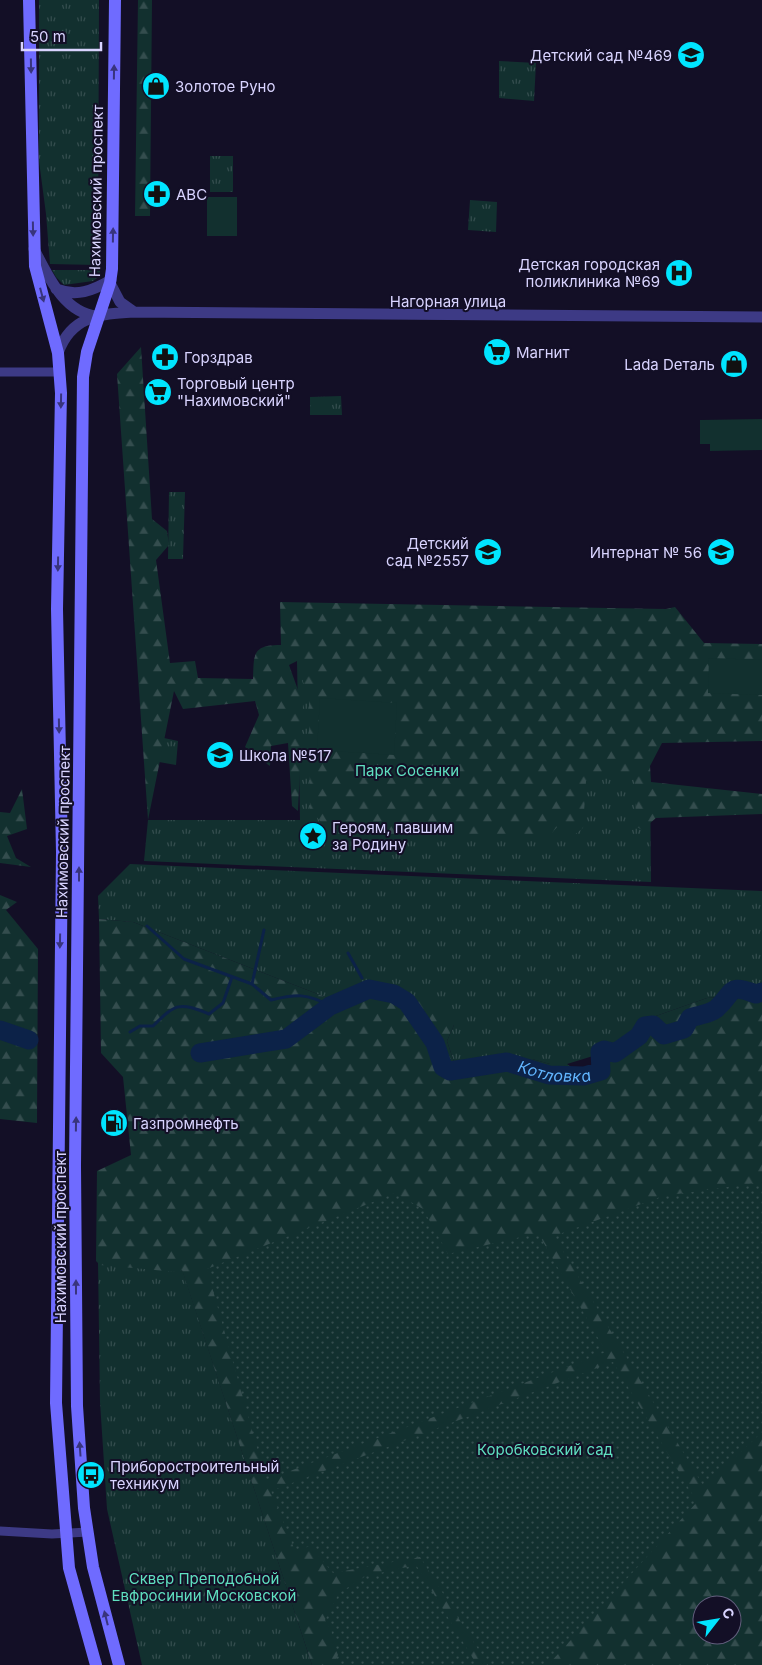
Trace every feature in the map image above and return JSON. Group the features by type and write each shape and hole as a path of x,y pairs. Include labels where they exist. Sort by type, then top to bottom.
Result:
{"main road":[{"name":"Нахимовский проспект","path":"30,0 36,275 58,352 60,372 57,609 62,852 56,1403 69,1568 96,1665"},
{"name":"Нахимовский проспект","path":"115,0 111,282 98,316 83,377 75,1175 77,1406 88,1532 93,1567 119,1665"}],"street":[{"name":"Нахимовский проспект","path":"34,248 56,289"},
{"path":"56,289 74,294 84,293 111,282 120,302 134,312"},
{"name":"Нагорная улица","path":"56,289 75,308 89,316 134,312 762,317"},
{"path":"86,360 92,352 102,322 134,312"},
{"name":"Нагорная улица","path":"58,352 64,337 70,330 81,322 98,316"},
{"path":"0,372 60,372"},
{"path":"0,1531 66,1534 88,1532"}],"green space":[{"path":"39,0 99,0 98,265 50,264 39,161"},
{"path":"138,0 152,0 150,216 135,216"},
{"path":"499,61 536,63 534,101 499,98"},
{"path":"210,156 233,156 233,192 210,192"},
{"path":"207,197 237,197 237,236 207,236"},
{"path":"470,200 497,202 496,232 468,230"},
{"path":"52,270 100,270 100,276 93,281 64,285"},
{"path":"141,347 152,519 167,531 169,545 156,560 170,663 195,661 198,678 253,679 256,653 265,647 281,645 280,602 666,609 675,607 704,643 762,644 762,741 662,743 650,766 651,782 762,794 762,814 656,818 642,830 637,827 634,778 631,775 592,777 586,781 583,828 573,836 559,825 549,836 387,834 370,823 327,829 310,809 309,702 297,661 289,665 303,704 298,811 292,806 288,743 271,746 270,766 245,747 259,715 255,701 183,709 174,691 148,820 117,374"},
{"path":"341,396 342,415 310,415 310,397"},
{"path":"762,419 762,450 710,451 710,444 700,444 700,420"},
{"path":"169,492 185,492 183,559 168,559"},
{"path":"709,658 762,660 762,695 708,693"},
{"name":"Парк Сосенки","path":"297,661 650,766 651,882 144,861 148,820 300,820"},
{"path":"320,698 397,703 394,755 317,750"},
{"path":"164,738 178,741 176,765 159,762"},
{"path":"22,789 27,829 7,836 16,858 31,867 0,863 0,812 10,813"},
{"path":"130,864 762,891 762,994 707,998 653,1017 640,1038 615,1054 606,1052 567,1064 550,1064 532,1059 460,1066 454,1062 447,1041 454,1025 387,994 333,1000 133,922 99,919 98,896"},
{"path":"0,895 17,902 6,910 38,949 37,1123 0,1119"},
{"name":"Коробковский сад","path":"99,919 133,922 333,1000 387,994 419,998 446,1011 453,1020 454,1025 447,1041 454,1062 460,1066 532,1059 550,1064 567,1064 585,1078 602,1072 601,1053 615,1054 640,1038 653,1017 707,998 762,994 762,1665 312,1665 182,1270 177,1272 100,1265 96,1261 97,1171 131,1155 123,1077 101,1053"},
{"path":"756,1183 762,1184 762,1432 704,1487 554,1236 663,1196"},
{"path":"395,1193 423,1209 448,1254 538,1233 606,1352 266,1480 207,1269"},
{"name":"Сквер Преподобной Евфросинии Московской","path":"98,1261 182,1269 312,1665 142,1665 107,1509 100,1402"},
{"path":"613,1362 697,1502 548,1665 488,1665 420,1557 333,1573 310,1546 295,1551 271,1491"},
{"path":"416,1565 477,1665 334,1665 338,1655 331,1630 325,1620 339,1593 366,1576"}],"waterway":[{"path":"147,926 184,959 252,984 271,1000 301,996 315,999 330,1006"},
{"path":"252,984 264,930"},
{"path":"348,953 362,978"},
{"path":"130,1032 140,1026 153,1026 167,1013 178,1007 184,1006 209,1014 223,1003 232,977"},
{"name":"Котловка","path":"366,985 369,989"},
{"name":"Котловка","path":"200,1053 286,1039 330,1006 369,989 394,994 407,1002 435,1043 443,1067 450,1071 507,1062 549,1075 584,1076 601,1071 600,1052 604,1050 615,1053 639,1036 645,1026 653,1025 664,1035 684,1029 690,1018 714,1010 736,989 756,994 762,992"},
{"name":"Котловка","path":"0,1030 29,1040"}],"place":[{"name":"Детский сад №469","path":"691,55"},
{"name":"Золотое Руно","path":"156,86"},
{"name":"ABC","path":"157,194"},
{"name":"Детская городская поликлиника №69","path":"679,273"},
{"name":"Магнит","path":"497,352"},
{"name":"Горздрав","path":"165,357"},
{"name":"Lada Dеталь","path":"734,364"},
{"name":"Торговый центр \"Нахимовский\"","path":"158,392"},
{"name":"Детский сад №2557","path":"488,552"},
{"name":"Интернат № 56","path":"721,552"},
{"name":"Школа №517","path":"220,755"},
{"name":"Героям, павшим за Родину","path":"313,836"},
{"name":"Газпромнефть","path":"114,1123"},
{"name":"Приборостроительный техникум","path":"91,1475"}]}
